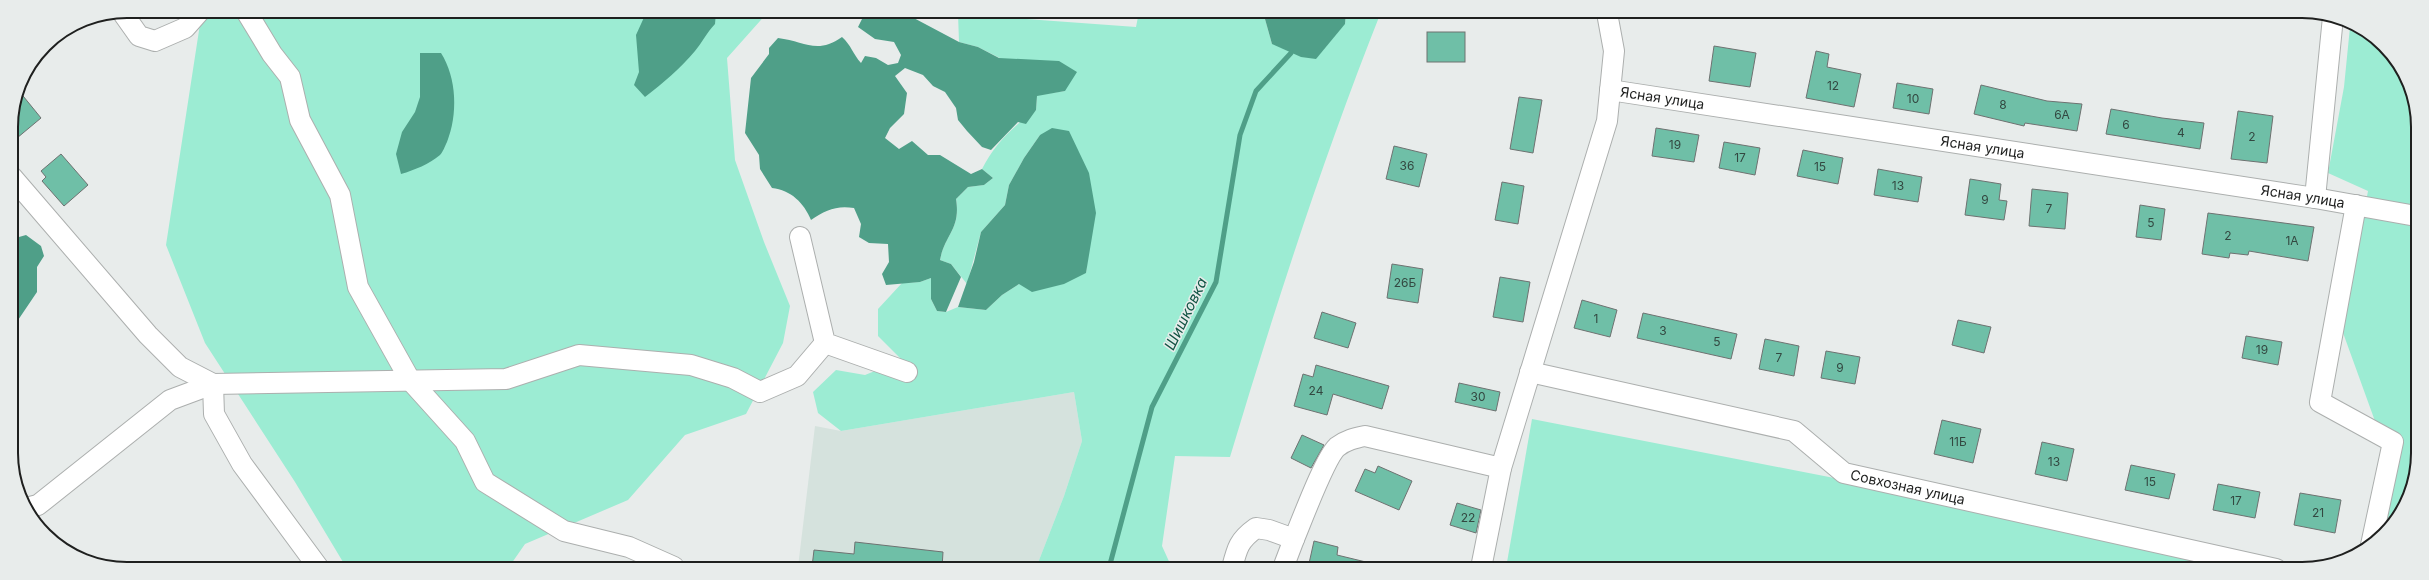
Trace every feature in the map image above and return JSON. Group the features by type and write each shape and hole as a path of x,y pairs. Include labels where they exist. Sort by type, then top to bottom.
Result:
{"street":[{"path":"126,18 139,36 155,41 185,28 194,18"},
{"path":"250,18 272,54 290,77 300,120 340,195 358,287 410,380 465,440 485,482 564,531 629,547 663,562"},
{"path":"1482,562 1501,468 1607,121 1614,51 1608,18"},
{"path":"2315,198 2332,23"},
{"name":"Ясная улица","path":"1610,90 2315,198 2411,215"},
{"path":"18,184 148,335 180,367 213,384"},
{"path":"2356,205 2320,402 2393,442 2373,536"},
{"path":"800,237 825,343"},
{"path":"32,507 38,505 170,400 213,384 349,383 410,380 506,379 579,355 691,365 733,378 760,392 797,376 825,343"},
{"path":"825,343 908,372"},
{"name":"Совхозная улица","path":"1530,372 1794,431 1844,473 2244,562"},
{"path":"213,384 214,414 242,464 314,562"},
{"path":"1285,562 1326,466 1336,448 1347,440 1365,436 1501,468"},
{"path":"1234,562 1238,546 1246,535 1256,528 1268,530 1294,539"}],"shaded area":[{"path":"201,18 763,18 727,58 735,160 764,242 790,306 783,343 746,414 685,435 628,500 525,544 512,562 343,562 295,482 205,343 166,245"},
{"path":"644,18 716,18 715,24 709,30 695,51 671,76 645,97 634,85 639,72 636,35"},
{"path":"862,18 914,18 959,42 978,47 999,58 1059,61 1077,72 1065,91 1037,96 1036,110 1026,124 1018,122 991,150 982,147 967,131 958,120 956,108 945,92 933,86 923,75 905,68 895,76 907,93 904,114 890,128 885,138 899,149 912,141 928,155 940,155 971,174 982,169 993,178 984,185 968,187 956,199 956,218 952,231 942,251 940,260 951,264 961,277 946,312 937,311 931,299 931,278 920,282 886,285 882,274 889,262 888,244 869,243 859,237 861,224 854,208 842,207 831,209 821,213 811,220 805,208 796,198 785,191 772,188 760,169 759,155 745,133 751,78 769,54 769,48 778,38 818,46 833,42 842,37 848,43 861,63 865,56 876,58 888,65 898,63 901,55 894,42 875,39 858,27"},
{"path":"958,18 1013,18 1136,27 1138,18 1265,18 1272,44 1345,24 1346,18 1379,18 1339,122 1301,233 1264,345 1230,457 1175,456 1162,546 1169,562 1038,562 1064,496 1082,441 1074,392 841,431 818,413 813,392 836,370 865,375 902,360 878,336 878,309 902,283 920,282 931,278 931,299 937,311 946,312 958,307 986,310 1002,295 1019,284 1086,273 1089,246 1040,135 1024,158 1009,185 1005,205 981,232 967,284 951,264 940,260 942,251 952,231 956,218 956,199 968,187 984,185 993,178 982,169 992,152 1005,136 1036,110 1037,95 1065,91 978,47 959,42"},
{"path":"1265,18 1346,18 1345,24 1316,59 1301,57 1272,44"},
{"path":"2350,29 2368,40 2379,50 2396,72 2403,85 2409,106 2411,127 2410,467 2403,495 2393,514 2374,535 2362,544 2384,446 2342,330 2368,191 2328,173 2344,87"},
{"path":"420,53 441,53 446,63 453,85 453,120 447,142 440,155 422,166 401,174 396,154 402,132 415,112 420,97"},
{"path":"1052,128 1069,131 1089,173 1096,213 1086,273 1064,284 1032,292 1019,284 1002,295 986,310 958,307 974,262 981,232 1005,205 1009,185 1024,158 1040,135"},
{"path":"26,235 41,246 44,256 37,267 37,292 18,320 18,237"},
{"path":"1074,392 1082,441 1064,496 1038,562 799,562 815,426 841,431"},
{"path":"1532,419 2264,562 1507,562"}],"building":[{"path":"1427,32 1465,32 1465,62 1427,62"},
{"path":"1714,46 1756,53 1750,87 1709,81"},
{"path":"1816,51 1829,54 1827,67 1861,74 1854,107 1806,98"},
{"path":"1897,83 1933,89 1929,114 1893,108"},
{"path":"1981,85 2047,101 2082,104 2077,131 2025,123 2024,126 1974,114"},
{"path":"23,96 41,118 18,137 18,120"},
{"path":"1519,97 1542,100 1533,153 1510,149"},
{"path":"2111,109 2162,118 2204,123 2200,149 2106,134"},
{"path":"2238,111 2273,116 2267,163 2231,159"},
{"path":"1656,128 1699,135 1694,162 1652,156"},
{"path":"1724,142 1760,148 1755,175 1719,168"},
{"path":"1394,146 1427,154 1419,187 1386,179"},
{"path":"1803,150 1843,158 1838,184 1797,176"},
{"path":"61,154 88,185 64,206 42,181 46,177 41,171"},
{"path":"1878,169 1922,177 1918,202 1874,195"},
{"path":"1970,179 2001,184 1999,200 2007,201 2004,220 1965,215"},
{"path":"1502,182 1524,186 1518,224 1495,220"},
{"path":"2032,189 2068,193 2065,229 2029,226"},
{"path":"2140,205 2165,209 2161,240 2136,237"},
{"path":"2208,213 2314,227 2308,261 2249,251 2248,255 2230,253 2229,258 2202,254"},
{"path":"1392,264 1423,269 1418,303 1387,298"},
{"path":"1500,277 1530,282 1523,322 1493,317"},
{"path":"1582,300 1617,310 1610,337 1574,328"},
{"path":"1322,312 1356,323 1348,348 1314,338"},
{"path":"1643,313 1737,334 1731,359 1637,338"},
{"path":"1958,320 1991,327 1984,353 1952,345"},
{"path":"2246,336 2282,342 2278,365 2242,358"},
{"path":"1765,339 1799,346 1794,376 1759,369"},
{"path":"1826,351 1860,357 1855,384 1821,378"},
{"path":"1316,365 1389,386 1382,409 1333,394 1327,415 1294,406 1303,374 1313,377"},
{"path":"1459,383 1500,392 1496,411 1455,402"},
{"path":"1942,420 1981,429 1973,463 1934,454"},
{"path":"1302,435 1324,445 1311,468 1291,458"},
{"path":"2042,442 2074,449 2067,481 2035,474"},
{"path":"2131,465 2175,474 2169,499 2125,490"},
{"path":"1378,466 1412,481 1399,510 1355,491 1365,469 1375,473"},
{"path":"2218,484 2260,492 2255,518 2213,510"},
{"path":"2300,493 2341,500 2335,533 2294,525"},
{"path":"1457,503 1481,510 1476,533 1450,525"},
{"path":"1314,541 1338,547 1337,555 1366,562 1309,562"},
{"path":"855,542 943,552 942,562 813,562 814,550 854,554"}],"waterway":[{"name":"Шишковка","path":"1111,562 1152,407 1216,282 1240,135 1256,91 1291,53"}]}
